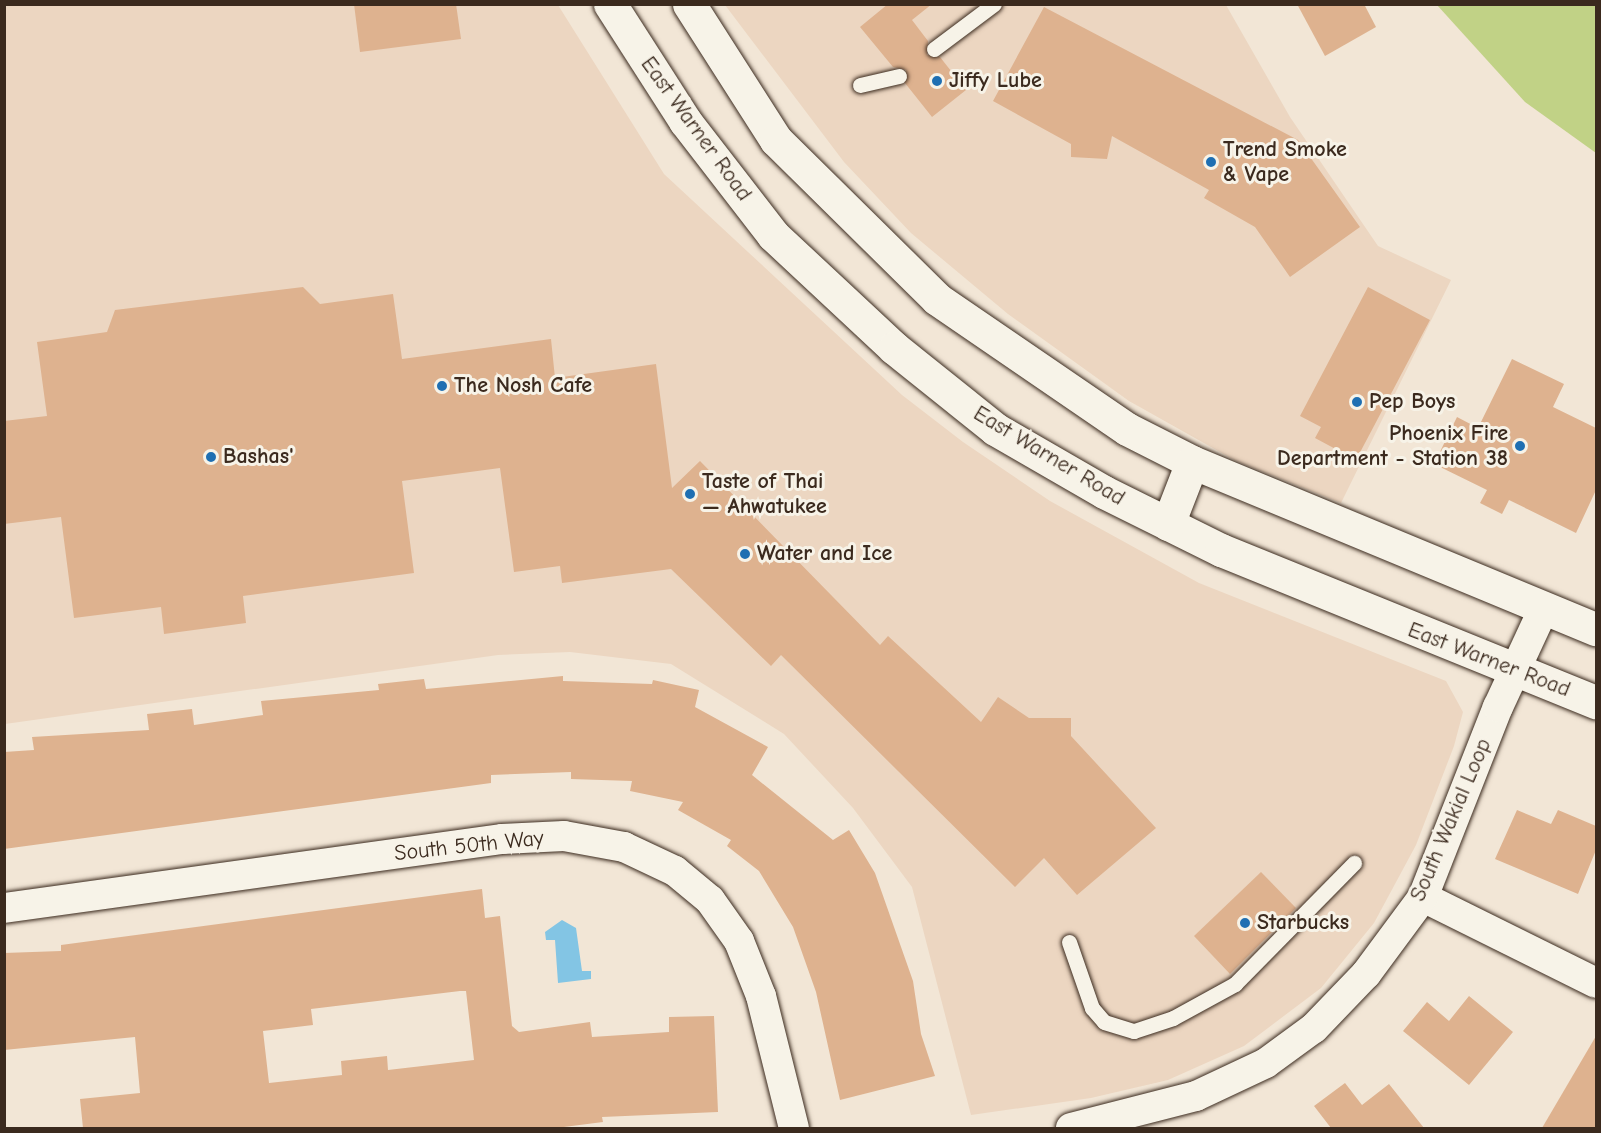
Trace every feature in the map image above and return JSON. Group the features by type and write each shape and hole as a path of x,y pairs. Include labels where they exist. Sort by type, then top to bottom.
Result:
{"main road":[{"name":"East Warner Road","path":"610,4 685,121 773,235 885,340 996,429 1168,524 1458,650 1515,669 1596,702"},
{"path":"689,4 776,140 937,299 1127,429 1192,462 1596,629"},
{"path":"1168,524 1192,462"}],"street":[{"name":"South Wakial Loop","path":"1071,1128 1146,1119 1266,1063 1314,1028 1366,975 1423,897 1515,669 1544,608"},
{"name":"South 50th Way","path":"4,908 502,839 564,836 624,847 675,871 710,900 739,941 761,996 794,1128"},
{"path":"1423,897 1596,983"}],"lane":[{"path":"934,49 994,4"},
{"path":"860,85 899,76"},
{"path":"1070,942 1092,1008 1104,1022 1134,1031 1173,1018 1234,984 1354,863"}],"shaded area":[{"path":"4,5 558,5 664,174 902,395 963,442 1050,501 1199,583 1446,681 1463,712 1454,746 1416,845 1374,923 1321,988 1244,1046 1168,1080 1091,1098 971,1115 912,887 853,808 784,734 671,664 570,652 498,655 5,724"},
{"path":"725,5 1226,5 1290,117 1378,246 1451,280 1341,503 1236,461 1129,401 1008,314 911,233 844,162"}],"green space":[{"path":"1437,5 1596,5 1596,153 1525,102"}],"water":[{"path":"562,920 576,928 582,971 591,971 591,979 558,983 555,940 546,940 545,932"}],"building":[{"path":"354,4 456,4 461,39 360,52"},
{"path":"888,4 932,4 912,20 928,41 927,55 940,57 966,90 932,117 905,83 906,70 893,67 860,27"},
{"path":"1297,4 1364,4 1376,27 1325,56"},
{"path":"1044,7 1298,140 1360,227 1290,277 1255,227 1204,198 1209,190 1112,136 1107,159 1071,157 1071,144 993,101"},
{"path":"303,287 320,304 393,294 402,359 551,339 555,378 656,364 672,488 700,461 880,645 888,636 981,722 998,697 1029,718 1071,718 1071,736 1156,828 1077,895 1044,858 1015,887 781,655 771,666 671,569 562,583 560,566 514,572 500,468 402,481 414,573 243,596 246,623 164,634 161,607 74,618 61,517 4,524 4,421 47,416 37,342 107,332 115,310"},
{"path":"1368,287 1430,320 1356,460 1315,438 1321,427 1300,416"},
{"name":"Phoenix Fire Department - Station 38","path":"1512,359 1564,384 1553,407 1596,428 1596,490 1576,533 1509,500 1502,514 1480,503 1487,490 1434,464 1457,417 1478,428"},
{"path":"563,676 563,681 652,684 653,680 699,690 695,707 768,747 752,775 833,840 849,830 875,873 913,981 921,1034 935,1076 840,1100 816,992 793,927 759,871 727,846 731,840 678,810 683,802 630,791 632,781 571,779 571,772 491,775 491,783 4,849 4,752 34,750 32,737 149,730 147,714 192,709 194,725 263,715 261,701 379,690 378,684 424,679 426,689"},
{"path":"1517,810 1551,824 1558,810 1596,826 1596,850 1578,894 1495,859"},
{"name":"Starbucks","path":"1261,872 1296,908 1230,974 1194,936"},
{"path":"482,889 485,918 500,916 512,1026 519,1032 590,1022 592,1037 669,1032 669,1017 714,1016 718,1112 602,1117 603,1122 556,1128 83,1128 80,1099 140,1093 135,1037 4,1050 4,953 61,951 61,945","holes":["466,991 474,1060 388,1070 387,1056 341,1061 342,1075 269,1083 263,1031 313,1025 311,1009"]},
{"path":"1469,996 1513,1032 1469,1085 1403,1031 1427,1002 1449,1021"},
{"path":"1596,1036 1596,1128 1542,1128"},
{"path":"1345,1083 1362,1105 1389,1084 1424,1128 1331,1128 1314,1106"}],"place":[{"name":"Jiffy Lube","path":"937,81"},
{"name":"Trend Smoke & Vape","path":"1211,162"},
{"name":"The Nosh Cafe","path":"442,386"},
{"name":"Pep Boys","path":"1357,402"},
{"name":"Phoenix Fire Department - Station 38","path":"1520,446"},
{"name":"Bashas'","path":"211,457"},
{"name":"Taste of Thai — Ahwatukee","path":"690,494"},
{"name":"Water and Ice","path":"745,554"},
{"name":"Starbucks","path":"1245,923"}]}
